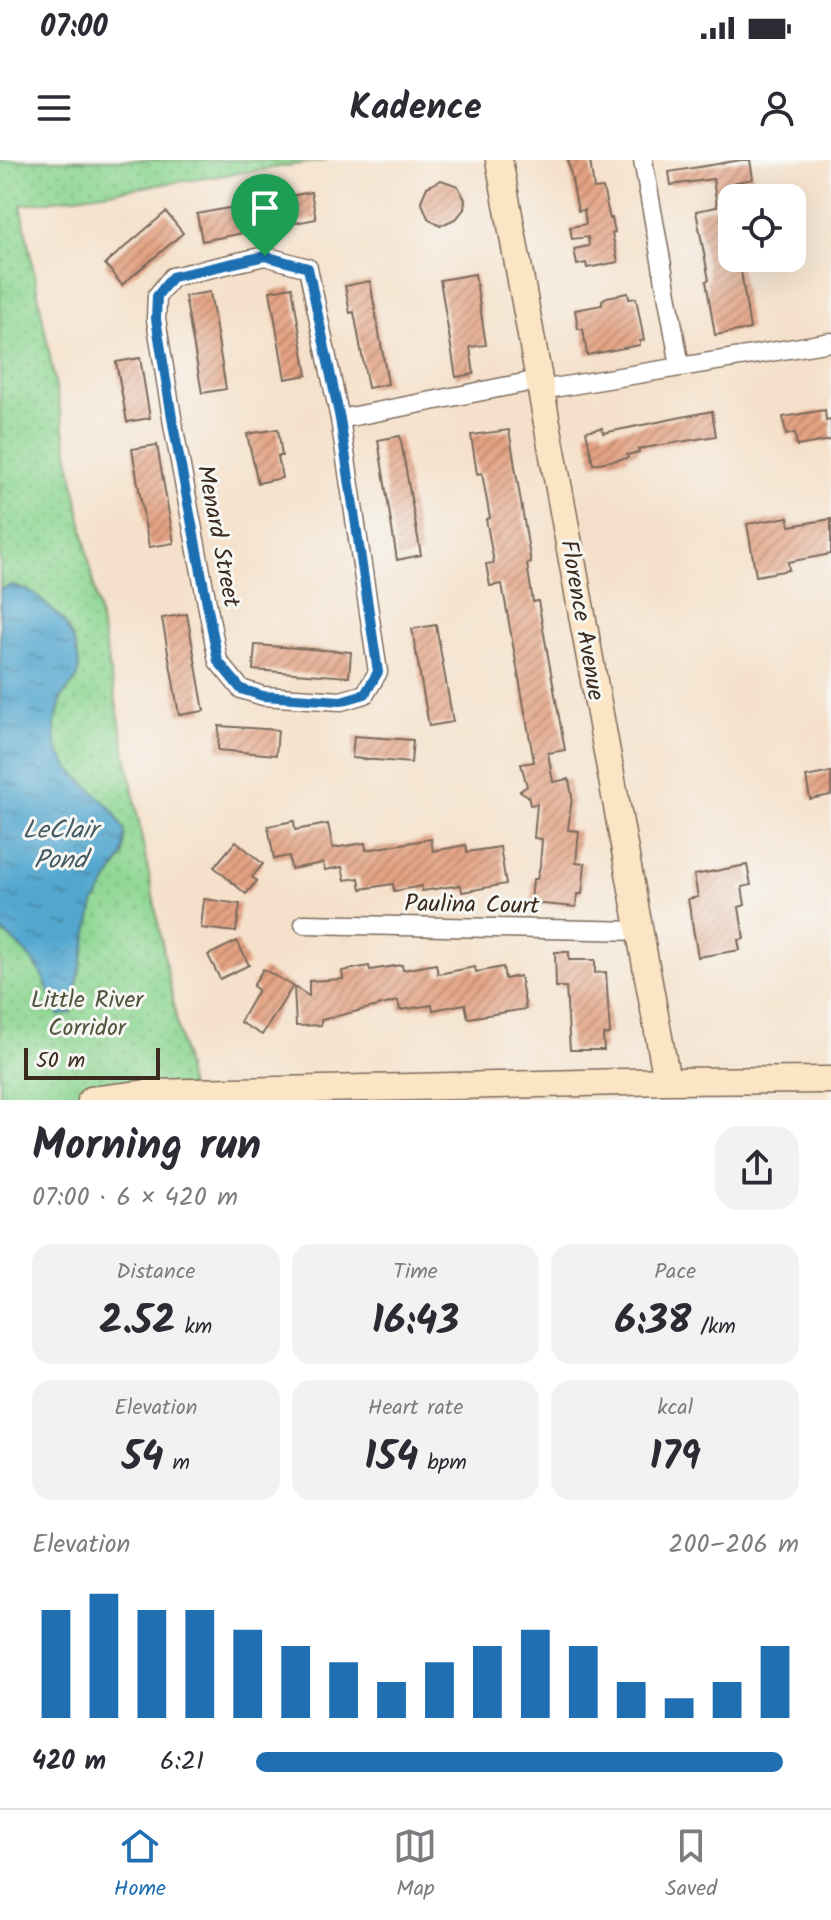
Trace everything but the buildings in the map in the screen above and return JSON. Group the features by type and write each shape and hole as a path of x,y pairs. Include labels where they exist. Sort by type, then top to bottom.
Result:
{"street":[{"name":"Florence Avenue","path":"499,160 667,1081"},
{"path":"643,160 680,366"},
{"name":"Menard Street","path":"265,256 308,268 340,419 378,672 365,694 341,701 263,696 241,689 218,661 172,416 156,319 157,296 172,277 265,256"},
{"path":"340,419 540,385 831,342"},
{"name":"Paulina Court","path":"304,924 640,931"},
{"path":"91,1100 150,1093 831,1080"}],"green space":[{"name":"Little River Corridor","path":"0,160 327,160 21,205 192,1100 0,1100"}],"water":[{"name":"LeClair Pond","path":"12,585 34,593 63,620 74,641 79,663 78,677 62,697 55,724 56,747 69,768 113,810 125,832 123,856 94,904 71,1013 59,1016 31,958 0,930 0,589"}],"route":[{"path":"265,256 308,268 340,419 378,672 365,694 341,701 263,696 241,689 218,661 174,430 156,319 157,296 172,277 265,256"}]}
